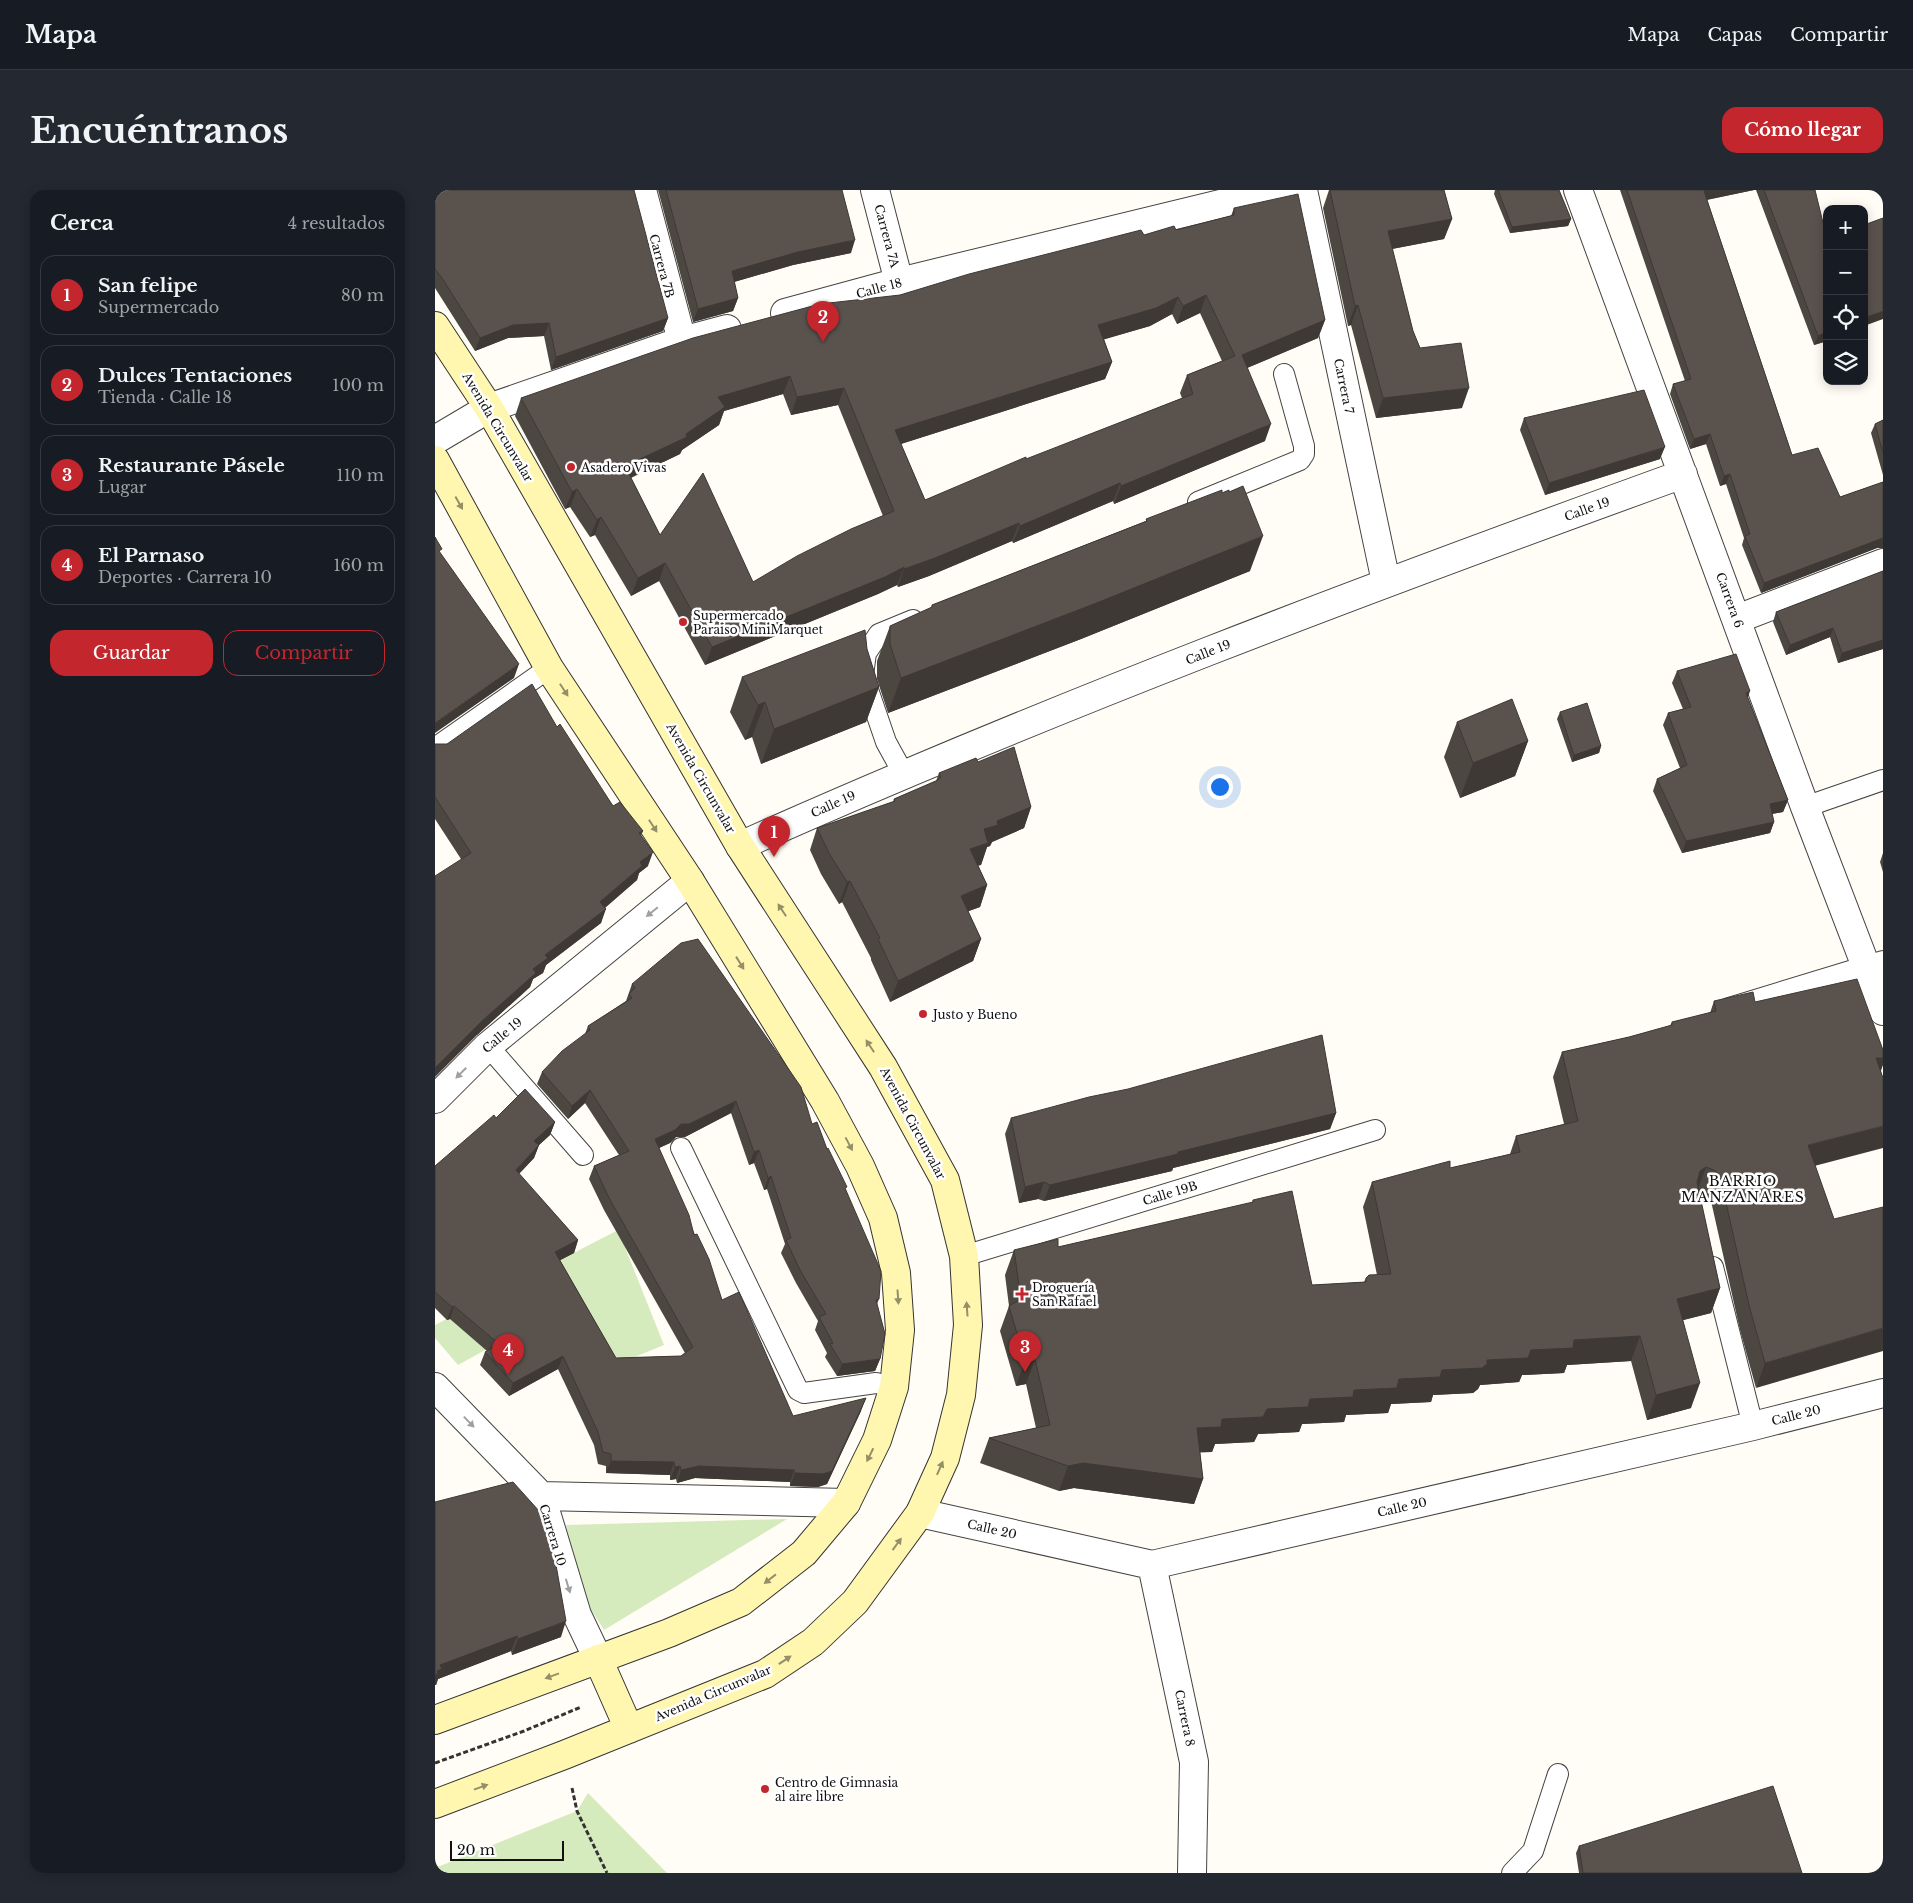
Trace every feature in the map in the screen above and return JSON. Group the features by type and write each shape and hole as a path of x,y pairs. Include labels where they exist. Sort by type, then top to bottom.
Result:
{"main road":[{"name":"Avenida Circunvalar","path":"435,326 489,408 740,846 883,1067 945,1180 964,1256 968,1325 961,1395 945,1458 920,1513 855,1602 813,1642 765,1674 564,1756 435,1804"},
{"path":"435,460 549,668 690,881 825,1101 860,1166 883,1218 896,1273 900,1330 893,1387 877,1440 847,1503 803,1553 741,1602 669,1634 435,1720"},
{"path":"598,1659 629,1729"}],"street":[{"name":"Carrera 7B","path":"642,190 682,341"},
{"name":"Carrera 7A","path":"875,190 899,282"},
{"name":"Calle 18","path":"435,440 489,408 682,341 899,282 1277,190"},
{"name":"Carrera 7","path":"1303,190 1386,582"},
{"name":"Carrera 6","path":"1578,190 1805,807 1875,963 1883,1011"},
{"name":"Calle 19","path":"740,846 903,773 1386,582 1683,474"},
{"path":"1737,619 1883,563"},
{"name":"Calle 19","path":"435,1099 488,1046 690,881"},
{"name":"Carrera 10","path":"435,1388 541,1496 577,1616 598,1659"},
{"name":"Calle 20","path":"920,1513 1152,1565 1753,1426 1883,1393"},
{"path":"541,1496 847,1503"},
{"name":"Carrera 8","path":"1152,1565 1194,1762 1192,1873"}],"lane":[{"path":"1181,510 1300,460 1304,454 1304,446 1284,374"},
{"path":"903,773 886,742 863,674 866,653 879,634 934,612"},
{"path":"435,748 549,668"},
{"path":"1805,807 1883,780"},
{"path":"1707,1014 1875,963"},
{"path":"488,1046 583,1155"},
{"name":"Calle 19B","path":"964,1256 1375,1130"},
{"path":"681,1148 798,1390 804,1393 876,1383 893,1387"},
{"path":"1709,1250 1728,1333 1753,1426"},
{"path":"1513,1873 1533,1851 1558,1774"}],"path":[{"path":"564,1756 577,1811 607,1873"}],"green space":[{"path":"618,1230 664,1345 620,1363 563,1307 458,1365 435,1338 435,1325"},
{"path":"787,1519 604,1630 576,1586 566,1525"},
{"path":"588,1793 667,1873 435,1873 435,1868 577,1811"}],"building":[{"path":"435,190 634,190 668,318 556,357 549,323 513,325 480,338 435,269"},
{"path":"666,190 842,190 855,240 798,252 732,271 738,298 698,309"},
{"path":"1330,190 1444,190 1452,219 1388,231 1413,331 1420,348 1461,343 1469,388 1383,398 1358,305 1355,306"},
{"path":"1498,190 1559,190 1571,219 1512,227"},
{"path":"1627,190 1709,190 1704,191 1792,455 1818,448 1840,497 1883,482 1883,538 1764,583 1745,536 1750,534 1730,474 1724,476 1710,434 1694,439 1673,384 1691,379"},
{"path":"1764,190 1815,190 1823,223 1823,334 1818,336"},
{"path":"1298,194 1325,320 1242,355 1271,424 1121,486 1120,483 1020,526 1019,523 935,558 904,569 904,567 885,577 712,647 665,563 638,578 601,517 597,520 577,489 572,492 521,398 693,338 820,304 900,295 969,274 1141,230 1144,235 1174,226 1176,230 1234,215 1234,208","holes":["1206,295 1235,356 1187,375 1193,394 1026,459 1026,457 925,500 895,430 1112,362 1098,325 1156,308 1178,297 1183,306","790,376 797,397 844,388 894,511 851,529 797,556 753,582 703,473 660,535 625,466 687,437 686,434 725,407 718,397"]},
{"path":"1883,218 1883,311 1868,317 1868,250 1868,224"},
{"path":"1644,390 1665,447 1549,483 1524,418"},
{"path":"1883,420 1883,453 1875,424"},
{"path":"1243,486 1263,536 1094,604 901,678 890,644 890,626 932,607 932,605 1147,521 1146,519 1222,490 1222,493 1229,490 1229,492"},
{"path":"435,537 442,549 439,551 519,664 435,723"},
{"path":"1883,571 1883,640 1842,653 1833,628 1790,645 1776,612"},
{"path":"865,630 867,649 879,687 774,729 765,702 758,705 742,677"},
{"path":"1736,654 1750,691 1746,693 1788,800 1770,804 1774,822 1686,841 1657,779 1687,765 1668,713 1691,707 1677,671"},
{"path":"532,684 557,727 560,724 613,806 620,802 643,831 639,833 653,852 640,862 642,866 600,902 606,909 545,955 548,958 533,969 536,973 482,1021 435,1068 435,876 471,853 435,797 435,744 447,744"},
{"path":"1512,699 1528,741 1473,763 1457,722"},
{"path":"1587,703 1601,746 1574,755 1560,712"},
{"path":"1014,747 1031,807 997,821 998,825 984,829 988,843 970,849 987,885 961,896 981,939 898,981 878,939 880,938 850,881 847,882 829,853 817,828 895,801 894,799 938,780 941,777 939,773 976,758 978,762"},
{"path":"698,939 801,1087 812,1124 817,1122 827,1149 847,1187 845,1188 881,1271 879,1299 876,1300 885,1334 880,1359 842,1364 830,1344 833,1343 819,1317 826,1314 800,1270 786,1240 791,1238 771,1176 768,1178 759,1150 754,1152 736,1101 689,1124 681,1124 675,1130 655,1139 689,1215 694,1235 697,1234 709,1259 722,1300 739,1292 793,1416 866,1398 832,1471 823,1474 795,1473 794,1470 699,1466 681,1470 680,1466 675,1467 674,1462 611,1461 611,1454 603,1452 598,1432 563,1356 513,1383 485,1352 499,1344 435,1292 435,1166 494,1115 496,1118 525,1089 555,1122 534,1141 539,1145 516,1170 578,1240 555,1252 616,1358 681,1356 693,1347 609,1198 594,1166 629,1151 590,1090 572,1106 542,1072 562,1051 590,1030 588,1026 632,998 629,994 635,988 632,984 681,943"},
{"path":"1857,979 1883,1050 1883,1058 1876,1058 1883,1078 1883,1126 1808,1145 1834,1219 1883,1207 1883,1328 1765,1363 1749,1305 1720,1176 1716,1171 1706,1167 1700,1171 1697,1182 1720,1288 1677,1299 1700,1383 1656,1395 1640,1336 1574,1340 1573,1348 1531,1350 1528,1358 1487,1360 1487,1364 1482,1368 1442,1370 1440,1377 1399,1379 1397,1388 1354,1390 1353,1397 1310,1399 1308,1407 1267,1409 1263,1417 1222,1419 1221,1427 1197,1428 1203,1479 1083,1463 1068,1466 989,1438 1050,1425 1035,1359 1025,1361 1009,1306 1021,1299 1014,1250 1058,1239 1058,1247 1253,1202 1253,1200 1292,1191 1312,1285 1366,1282 1366,1278 1369,1275 1391,1274 1372,1182 1450,1161 1450,1168 1520,1152 1516,1136 1578,1121 1562,1052 1629,1037 1672,1025 1672,1022 1716,1011 1714,1001 1753,992 1755,1002"},
{"path":"1322,1035 1336,1113 1050,1185 1044,1182 1025,1187 1011,1118 1089,1097 1128,1089"},
{"path":"513,1482 540,1512 556,1565 566,1621 518,1639 517,1636 440,1665 442,1669 437,1671 438,1674 435,1675 435,1502"},
{"path":"1773,1786 1802,1873 1583,1873 1579,1846"}],"place":[{"name":"Dulces Tentaciones","path":"823,342"},
{"name":"Asadero Vivas","path":"571,467"},
{"name":"Supermercado Paraiso MiniMarquet","path":"683,622"},
{"name":"San felipe","path":"774,857"},
{"name":"Justo y Bueno","path":"923,1014"},
{"name":"Droguería San Rafael","path":"1022,1294"},
{"name":"Restaurante Pásele","path":"1025,1372"},
{"name":"El Parnaso","path":"508,1375"},
{"name":"Centro de Gimnasia al aire libre","path":"765,1789"}],"district":[{"name":"BARRIO MANZANARES","path":"1743,1190"}]}
